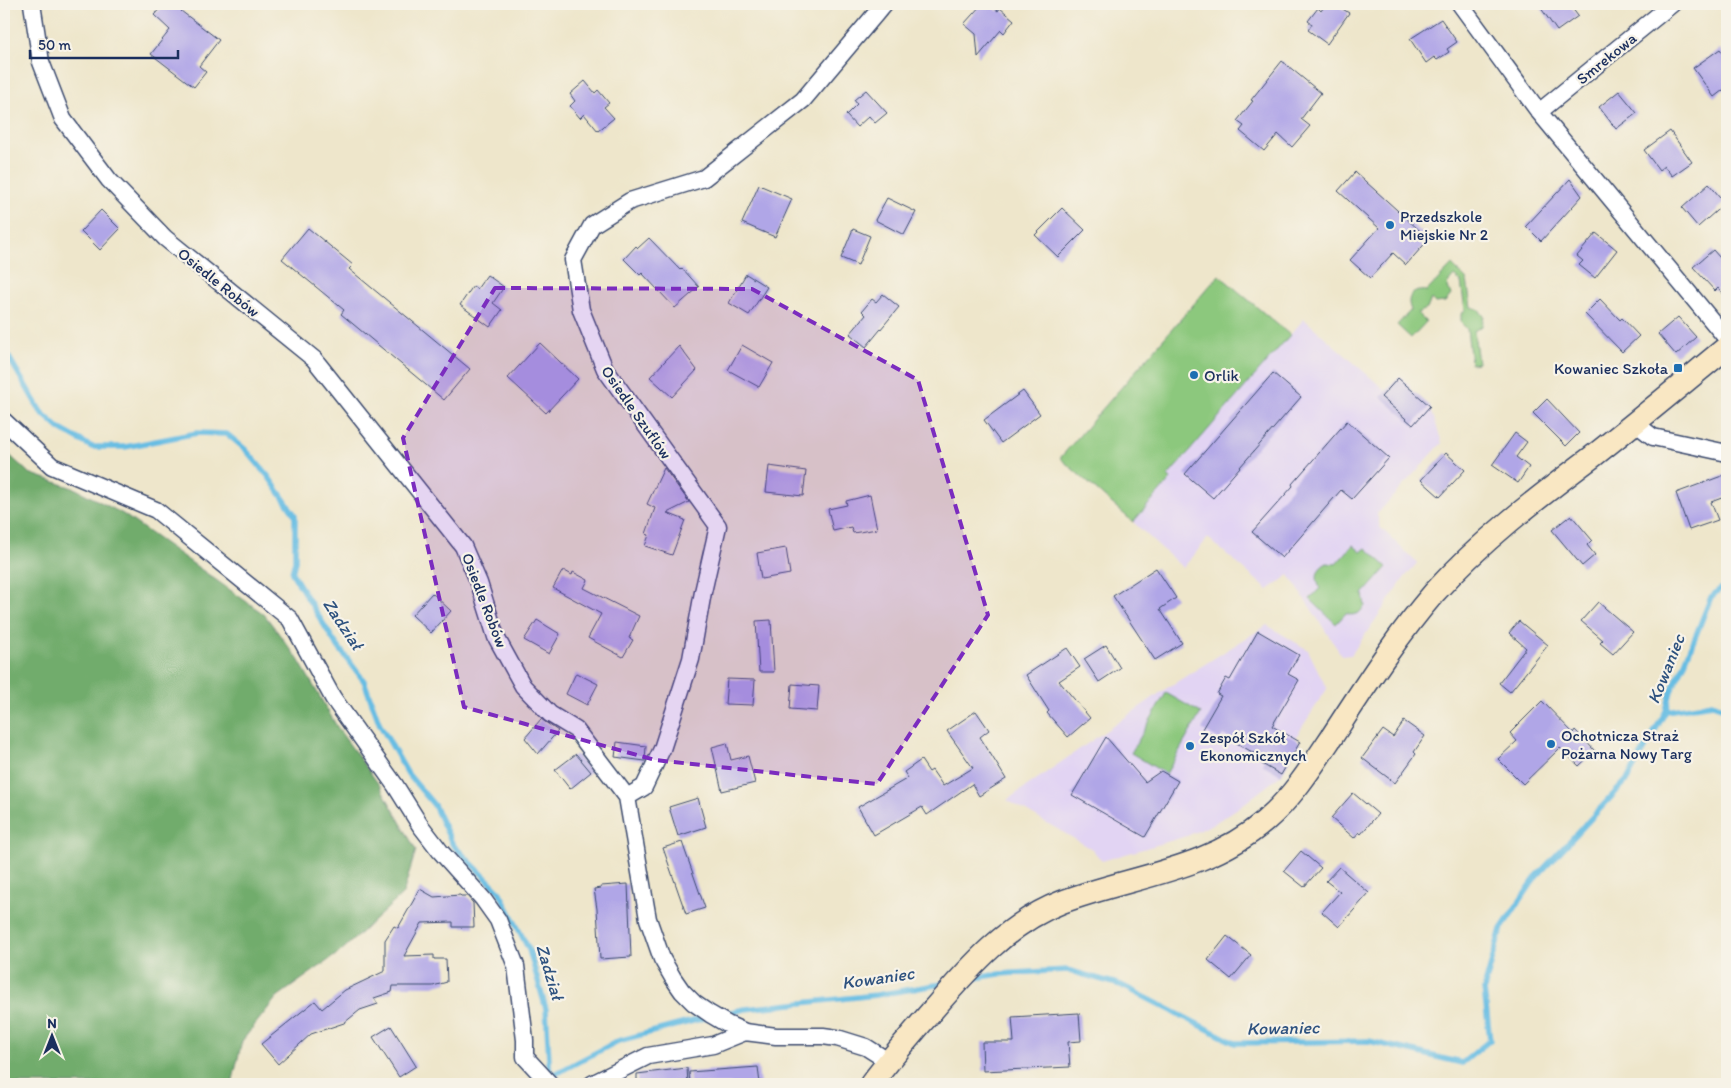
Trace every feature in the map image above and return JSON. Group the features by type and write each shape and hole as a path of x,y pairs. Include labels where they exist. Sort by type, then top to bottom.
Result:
{"street":[{"name":"Osiedle Robów","path":"32,4 41,62 63,119 109,180 165,238 314,358 463,546 479,583 496,637 523,686 550,714 576,730 628,797 648,919 662,959 673,978 694,1002 727,1024 745,1032 776,1036 823,1036 837,1038 866,1047 888,1062"},
{"name":"Osiedle Szuflów","path":"628,797 644,787 662,749 691,659 703,592 718,526 605,369 580,310 573,260 592,225 630,201 704,178 803,100 884,4"},
{"path":"1460,4 1540,112 1727,339"},
{"name":"Smrekowa","path":"1540,112 1672,4"},
{"path":"871,1084 984,953 1013,930 1059,903 1095,890 1164,872 1212,855 1229,847 1267,820 1307,774 1414,616 1473,552 1512,518 1635,423 1727,347"},
{"path":"4,421 52,466 156,510 290,619 333,698 395,785 420,825 440,851 484,899 498,920 516,966 525,1040 525,1056 550,1084"},
{"path":"1635,423 1653,438 1727,453"},
{"path":"592,1084 648,1056 713,1045 745,1032"}],"highlighted area":[{"path":"495,288 752,289 918,380 988,615 877,784 655,760 464,707 403,438"}],"shaded area":[{"path":"1304,319 1386,391 1400,376 1411,386 1409,388 1430,406 1442,443 1377,514 1380,527 1417,563 1405,577 1351,655 1342,656 1289,575 1268,590 1208,538 1183,568 1133,522 1171,479 1168,476"},
{"name":"Zespół Szkół Ekonomicznych","path":"1267,625 1308,650 1327,689 1295,738 1300,742 1281,775 1241,806 1213,824 1187,836 1102,861 1092,849 1007,800 1167,688"}],"green space":[{"path":"1452,265 1467,280 1471,307 1478,309 1484,316 1482,326 1474,331 1478,363 1471,364 1467,329 1461,323 1461,314 1465,310 1461,282 1454,276 1447,284 1451,295 1445,302 1435,303 1431,299 1427,309 1417,313 1426,322 1411,338 1397,325 1411,310 1409,301 1412,295 1418,291 1427,291"},
{"name":"Orlik","path":"1219,275 1290,335 1168,476 1171,479 1133,522 1060,458"},
{"path":"4,450 29,473 76,489 123,514 264,614 298,659 339,730 380,786 416,850 403,894 340,952 277,997 242,1041 232,1084 4,1084"},
{"path":"1353,545 1361,552 1366,548 1387,567 1363,594 1365,606 1359,613 1352,615 1346,613 1336,624 1310,599 1320,588 1317,577 1321,568 1327,563 1336,564"},
{"path":"1166,693 1201,713 1166,774 1131,753"}],"building":[{"path":"164,4 188,4 181,11 219,40 199,66 206,72 194,87 151,54 170,30 154,15"},
{"path":"982,4 989,4 998,11 1000,8 1014,20 1004,33 1001,30 978,57 976,34 964,24"},
{"path":"1326,4 1335,4 1349,13 1327,44 1308,30 1312,24 1308,21 1318,8 1321,11"},
{"path":"1538,4 1569,4 1578,16 1557,31"},
{"path":"1441,19 1457,42 1447,49 1449,52 1437,60 1434,57 1426,63 1410,39"},
{"path":"1720,49 1727,59 1727,87 1714,97 1693,68"},
{"path":"1282,61 1321,93 1301,119 1310,126 1292,147 1278,134 1264,151 1240,131 1244,126 1237,121"},
{"path":"585,81 595,93 598,90 609,103 604,107 614,118 598,131 584,114 580,118 570,106 575,101 570,94"},
{"path":"866,90 887,113 875,123 869,116 857,127 846,115 857,104 854,100"},
{"path":"1619,91 1637,113 1616,129 1599,107"},
{"path":"1670,131 1692,162 1672,176 1664,166 1659,170 1644,150"},
{"name":"Przedszkole Miejskie Nr 2","path":"1355,172 1429,239 1406,265 1393,253 1370,278 1350,260 1379,228 1338,191"},
{"path":"1570,179 1582,196 1541,241 1526,226"},
{"path":"1709,184 1725,203 1698,227 1682,208"},
{"path":"759,185 792,199 775,237 742,223"},
{"path":"887,198 916,212 904,235 875,220"},
{"path":"1062,208 1085,230 1058,257 1035,235"},
{"path":"101,210 120,229 100,250 81,231"},
{"path":"308,228 353,265 349,269 470,369 444,400 341,314 344,310 282,259"},
{"path":"853,229 870,236 858,265 841,258"},
{"path":"1596,233 1617,250 1595,278 1579,265 1583,261 1577,256"},
{"path":"649,238 680,270 682,268 699,287 675,308 642,273 640,275 624,259 636,246 638,248"},
{"path":"1713,250 1727,266 1727,298 1718,288 1715,291 1693,267"},
{"path":"746,274 767,287 749,315 729,303"},
{"path":"487,275 504,287 493,303 502,310 490,327 460,305 473,286 477,289"},
{"path":"883,294 899,307 866,347 850,334 866,315 862,311 872,299 876,302"},
{"path":"1600,299 1639,336 1622,352 1585,314"},
{"path":"1678,317 1696,337 1676,355 1658,334"},
{"path":"540,343 578,379 546,413 508,378"},
{"path":"742,345 773,363 759,387 728,370"},
{"path":"679,346 697,370 672,397 650,377"},
{"path":"1273,373 1301,397 1213,498 1185,474"},
{"path":"1398,378 1430,406 1413,425 1381,397"},
{"path":"1023,391 1040,414 1001,443 984,420"},
{"path":"1547,399 1579,433 1566,446 1533,413"},
{"path":"1347,421 1389,458 1352,499 1341,490 1282,558 1252,532"},
{"path":"1515,433 1527,442 1516,457 1529,467 1518,483 1492,465"},
{"path":"1446,453 1465,470 1440,497 1421,480"},
{"path":"769,466 806,471 803,496 766,492"},
{"path":"664,468 689,502 667,513 685,520 672,555 645,546 649,535 646,534 655,508 647,504"},
{"path":"1727,474 1727,496 1711,502 1718,520 1689,530 1676,493"},
{"path":"870,495 877,529 853,533 851,527 833,531 828,509 847,505 846,501"},
{"path":"1571,515 1592,540 1587,545 1595,555 1582,566 1552,530"},
{"path":"786,548 790,574 761,579 757,553"},
{"path":"1156,568 1176,598 1160,609 1182,643 1155,660 1113,596"},
{"path":"563,570 572,575 573,572 588,580 584,588 639,616 629,638 633,640 623,657 588,638 601,614 553,588"},
{"path":"432,593 451,611 431,633 412,615"},
{"path":"1598,602 1633,632 1613,654 1600,643 1603,640 1581,621"},
{"path":"537,620 560,634 549,654 524,640"},
{"path":"771,620 774,672 759,672 756,621"},
{"path":"1519,621 1548,645 1510,692 1499,683 1526,648 1509,633"},
{"path":"1258,631 1299,655 1288,674 1299,680 1272,726 1300,742 1281,775 1262,764 1264,759 1223,735 1220,740 1202,729 1221,696 1217,694 1226,678 1230,680"},
{"path":"1106,645 1120,668 1099,682 1084,659"},
{"path":"1067,648 1080,667 1059,681 1090,718 1068,737 1047,713 1049,711 1026,675"},
{"path":"576,673 598,684 587,705 566,694"},
{"path":"727,679 755,680 753,705 725,704"},
{"path":"792,684 819,686 817,711 790,709"},
{"name":"Ochotnicza Straż Pożarna Nowy Targ","path":"1542,701 1573,733 1575,730 1595,751 1579,766 1560,748 1523,784 1498,759 1517,741 1510,733"},
{"path":"976,711 989,730 980,737 1006,779 979,796 972,784 927,815 922,807 874,835 858,807 908,778 904,772 921,760 929,772 932,770 943,786 973,768 947,731"},
{"path":"541,719 558,731 538,754 525,738"},
{"path":"1404,721 1425,736 1414,752 1416,754 1395,783 1362,758 1383,730 1393,737"},
{"path":"1106,737 1145,782 1161,771 1178,781 1145,837 1072,795"},
{"path":"617,742 646,746 645,761 615,757"},
{"path":"727,743 731,760 748,756 755,783 722,791 712,747"},
{"path":"576,754 591,772 570,789 555,770"},
{"path":"1353,793 1378,814 1361,834 1359,832 1354,838 1331,818"},
{"path":"698,798 706,827 678,836 669,807"},
{"path":"682,842 705,908 686,914 663,848"},
{"path":"1301,851 1321,868 1304,887 1284,871"},
{"path":"1339,867 1369,893 1339,927 1322,912 1340,892 1326,881"},
{"path":"628,884 631,957 600,959 594,889 601,888 601,886"},
{"path":"420,889 434,897 467,896 473,903 474,927 453,927 453,922 422,923 404,956 434,955 434,959 446,959 447,982 433,986 393,986 392,992 374,998 378,1004 360,1010 344,1023 311,1034 278,1064 261,1044 315,1001 322,1009 345,990 385,971 385,940 394,926 398,928"},
{"path":"1227,936 1251,955 1231,979 1208,960"},
{"path":"1079,1013 1081,1041 1068,1042 1070,1067 983,1071 982,1042 1014,1042 1012,1017"},
{"path":"391,1026 416,1066 399,1077 373,1037"},
{"path":"758,1067 760,1084 690,1084 689,1072"},
{"path":"687,1068 688,1084 637,1084 637,1074"}],"waterway":[{"name":"Zadział","path":"4,349 41,412 60,429 92,447 125,447 197,433 227,434 245,449 268,476 295,515 295,561 292,573 334,641 364,681 380,725 408,774 434,805 453,845 499,891 529,950 546,1009 550,1077"},
{"name":"Kowaniec","path":"970,979 999,974 1067,970 1121,985 1235,1043 1369,1041 1462,1063 1490,1040 1484,989 1501,929 1536,877 1627,780 1666,711 1671,691 1684,665 1711,597 1727,583"},
{"path":"1666,711 1712,704 1727,709"},
{"name":"Kowaniec","path":"717,1015 745,1009 876,995 948,983"},
{"name":"Kowaniec","path":"536,1084 618,1041 708,1017"}],"place":[{"name":"Przedszkole Miejskie Nr 2","path":"1390,225"},
{"name":"Kowaniec Szkoła","path":"1678,368"},
{"name":"Orlik","path":"1194,375"},
{"name":"Ochotnicza Straż Pożarna Nowy Targ","path":"1551,744"},
{"name":"Zespół Szkół Ekonomicznych","path":"1190,746"}]}
